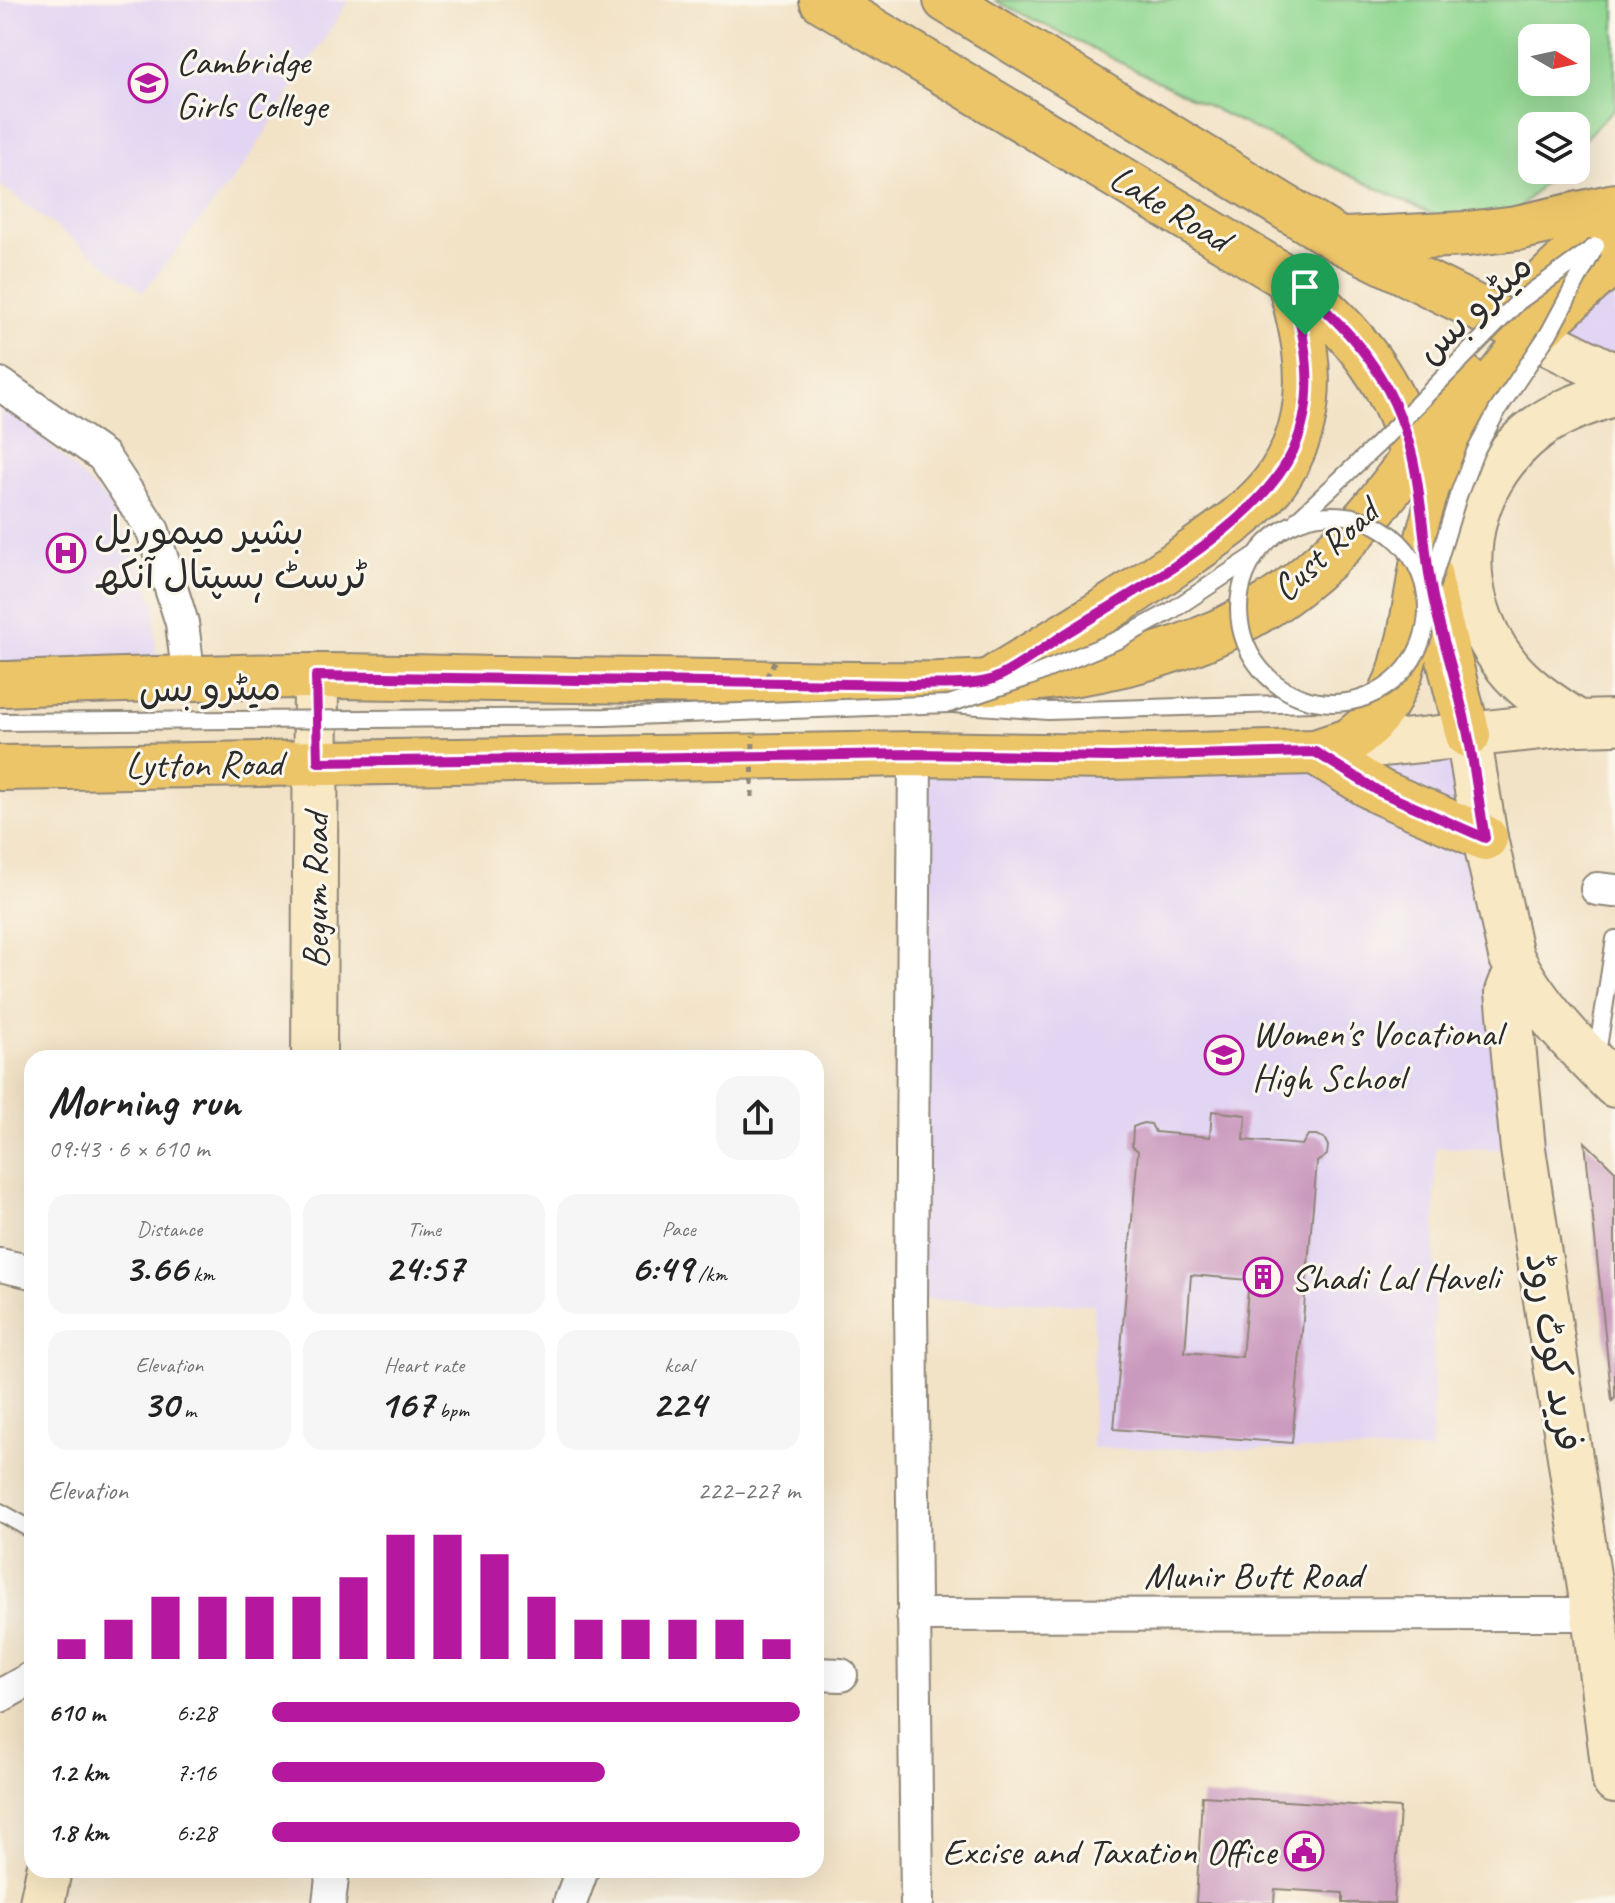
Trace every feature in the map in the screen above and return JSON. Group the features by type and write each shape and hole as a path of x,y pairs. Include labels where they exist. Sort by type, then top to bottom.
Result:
{"main road":[{"name":"Lake Road","path":"822,0 1289,279 1353,336 1379,373 1398,411 1412,456 1435,604 1468,735"},
{"path":"946,0 1339,240 1518,328"},
{"path":"1339,240 1480,233 1615,206"},
{"name":"Cust Road","path":"932,694 991,680 1112,669 1178,650 1249,617 1305,579 1368,517 1412,456 1518,328 1609,240"},
{"path":"991,680 1154,579 1240,518 1272,486 1293,451 1302,423 1309,376 1305,335 1289,279"},
{"name":"Cust Road","path":"1223,755 1315,752 1351,740 1371,723 1387,702 1400,674 1410,636 1425,549 1444,478 1461,439 1494,383 1518,328"},
{"path":"0,684 316,676 932,694"},
{"path":"1315,752 1380,792 1485,838"},
{"name":"Lytton Road","path":"0,768 915,754 1223,755"}],"street":[{"path":"1518,328 1615,376"},
{"path":"0,384 103,456 153,531 182,623 189,680"},
{"path":"1597,723 1528,688 1506,665 1486,632 1474,599 1470,578 1470,534 1481,498 1513,449 1539,426 1576,407 1615,393"},
{"name":"Begum Road","path":"314,1050 314,828 318,762 316,676"},
{"path":"1315,752 1597,723"},
{"path":"1468,735 1485,838 1512,955 1554,1019 1605,1075"},
{"path":"915,754 913,1615 917,1903"},
{"name":"فرید کوٹ روڈ","path":"1512,955 1508,992 1523,1149 1594,1614 1615,1781"},
{"path":"0,1265 24,1270"},
{"name":"Munir Butt Road","path":"913,1615 1594,1614"},
{"path":"0,1696 24,1682"},
{"path":"42,1903 47,1878"},
{"path":"329,1903 332,1878"},
{"path":"570,1903 579,1878"}],"lane":[{"name":"میٹرو بس","path":"932,694 1048,711 1343,704 1372,696 1397,680 1415,656 1426,628 1427,598 1458,496 1475,452 1497,411 1609,240 1615,226"},
{"name":"میٹرو بس","path":"1296,522 1519,301 1609,240"},
{"name":"میٹرو بس","path":"0,722 606,717 932,694 1029,677 1120,639 1171,611 1254,556 1279,530 1324,514 1353,516 1381,527 1403,545 1419,570 1427,598"},
{"name":"میٹرو بس","path":"1254,556 1241,584 1238,615 1245,645 1261,672 1285,692 1314,703"},
{"path":"1605,1075 1615,939"},
{"path":"0,1512 24,1526"}],"shaded area":[{"name":"Cambridge Girls College","path":"0,0 349,0 243,167 143,292 0,185"},
{"path":"1615,259 1615,376 1532,335"},
{"name":"بشیر میموریل ٹرسٹ ہسپتال آنکھ","path":"0,400 19,414 110,504 155,603 156,662 0,666"},
{"name":"Women's Vocational High School","path":"1481,742 1548,1151 1436,1147 1432,1451 1092,1448 1094,1304 919,1299 915,754"}],"green space":[{"path":"994,0 1615,0 1615,107 1590,133 1590,112 1518,112 1518,184 1543,184 1489,241 1313,158"}],"building":[{"name":"Shadi Lal Haveli","path":"1212,1111 1246,1115 1244,1140 1302,1145 1308,1135 1316,1135 1324,1138 1328,1146 1327,1155 1317,1162 1292,1443 1114,1429 1138,1151 1132,1146 1133,1127 1151,1124 1155,1132 1210,1137","holes":["1191,1275 1249,1280 1242,1357 1185,1352"]},
{"path":"1585,1142 1615,1171 1615,1398 1612,1401"},
{"path":"1202,1796 1400,1808 1394,1903 1343,1903 1343,1893 1275,1889 1274,1903 1196,1903"}],"place":[{"name":"Cambridge Girls College","path":"148,83"},
{"name":"بشیر میموریل ٹرسٹ ہسپتال آنکھ","path":"66,553"},
{"name":"Women's Vocational High School","path":"1224,1055"},
{"name":"Shadi Lal Haveli","path":"1263,1277"},
{"name":"Excise and Taxation Office","path":"1304,1851"}],"route":[{"path":"1289,279 1353,336 1379,373 1398,411 1412,456 1435,604 1468,735 1485,838 1380,792 1315,752 1111,757 915,754 318,762 316,676 914,685 991,680 1154,579 1240,518 1272,486 1293,451 1302,423 1309,376 1305,335 1289,279"}]}
